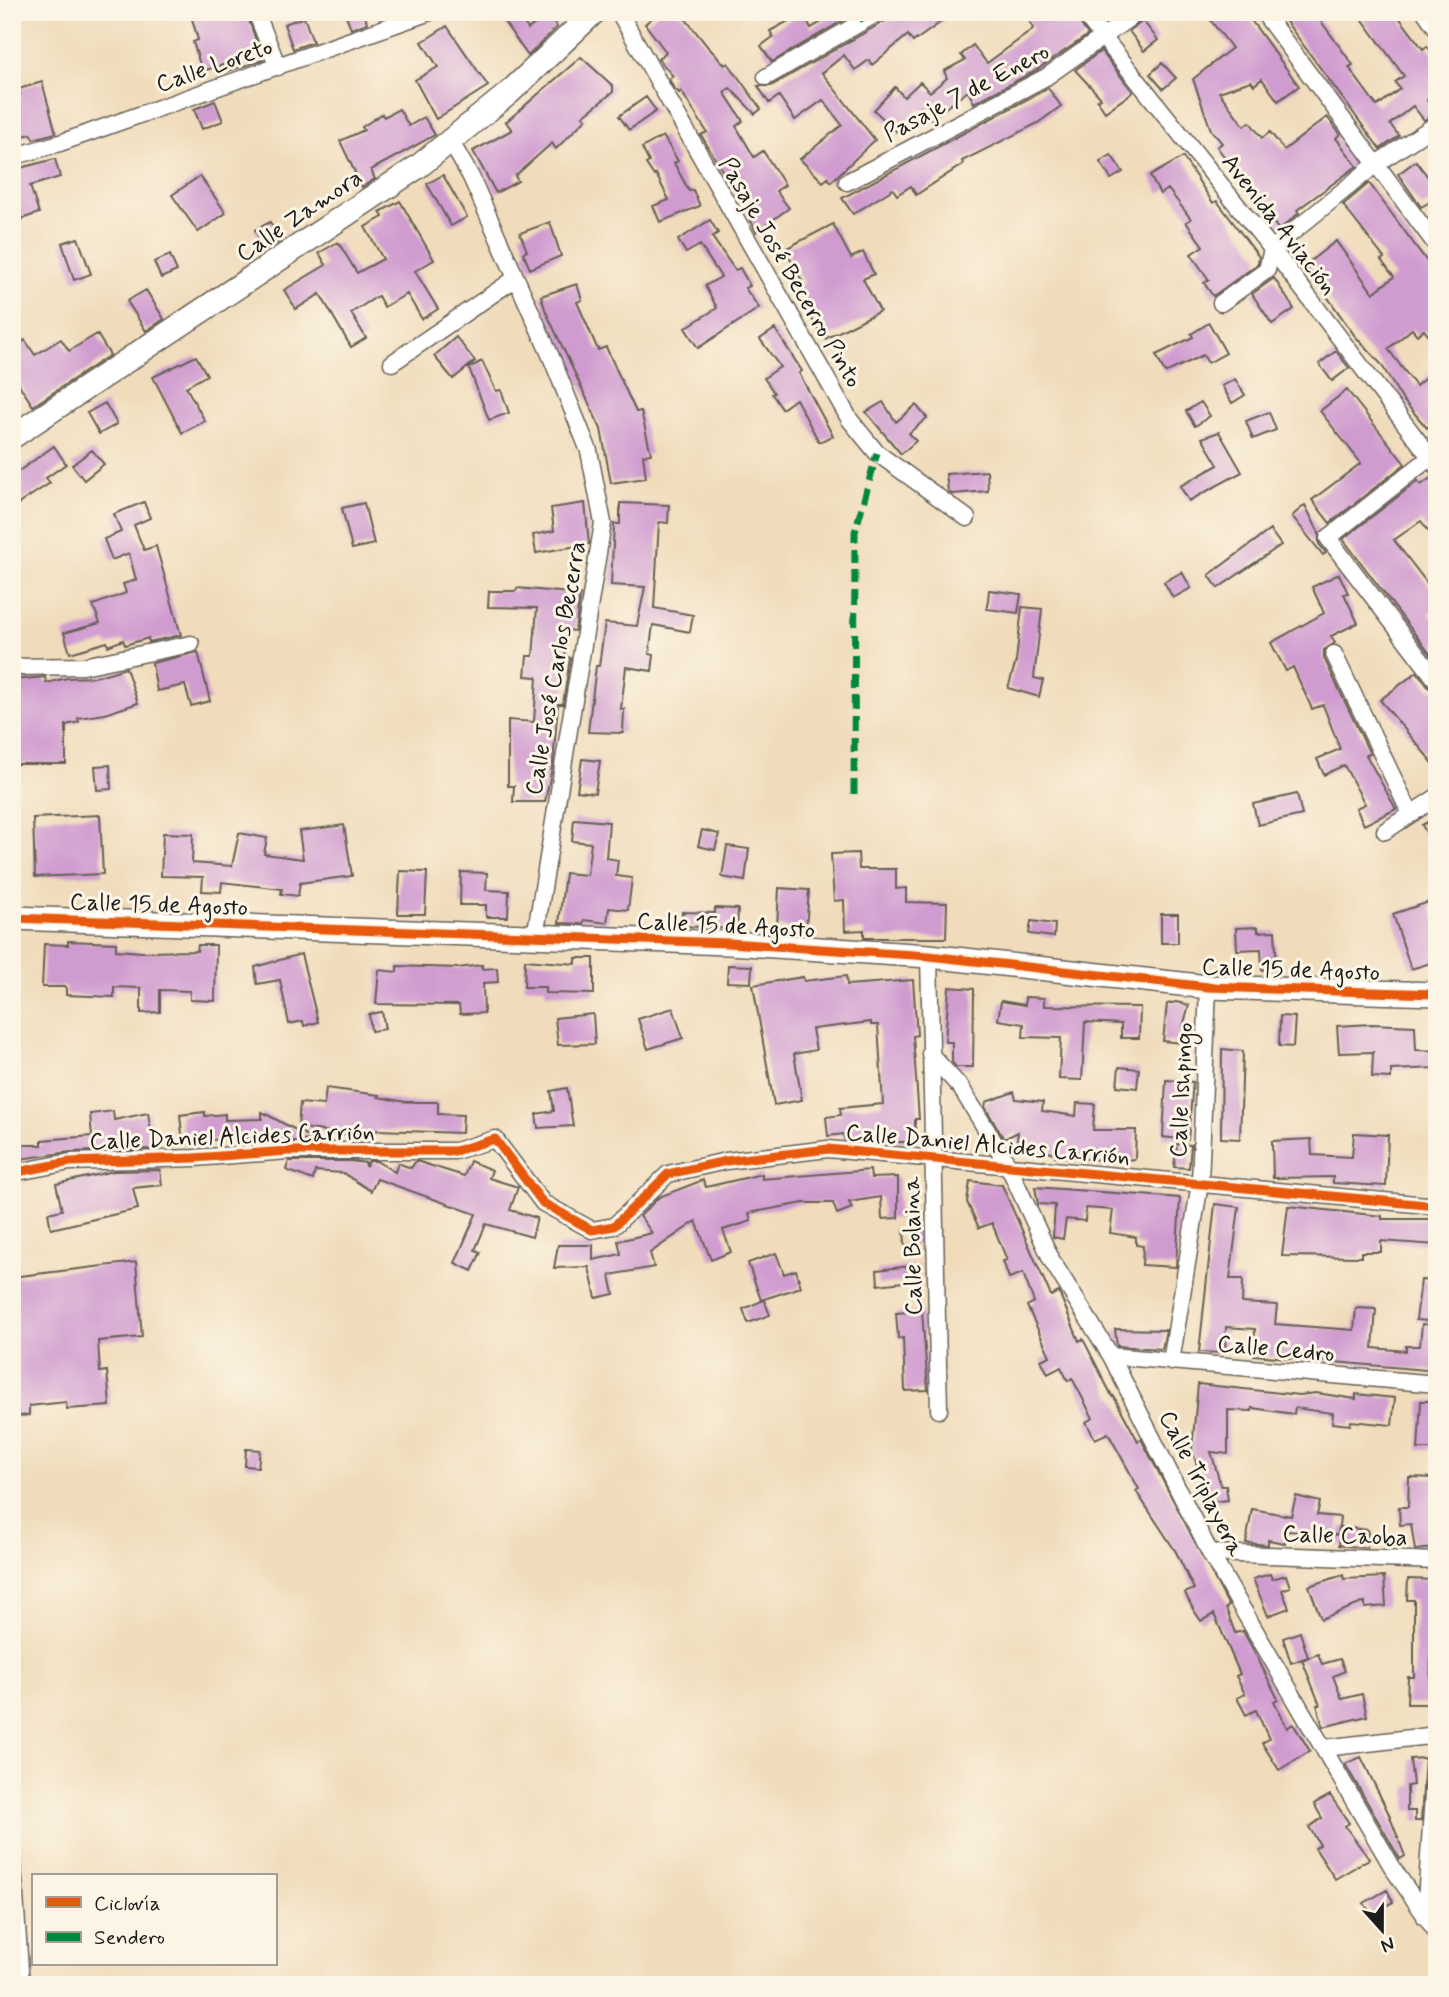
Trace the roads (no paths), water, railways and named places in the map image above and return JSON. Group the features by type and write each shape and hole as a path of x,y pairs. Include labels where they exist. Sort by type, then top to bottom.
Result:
{"street":[{"path":"256,12 278,67"},
{"name":"Calle Loreto","path":"12,157 278,67 388,19 430,12"},
{"name":"Calle Zamora","path":"12,437 340,220 451,142 509,93 594,12"},
{"name":"Pasaje José Becerro Pinto","path":"619,12 850,420 877,453 967,518"},
{"path":"766,77 879,12"},
{"name":"Avenida Aviación","path":"1083,12 1434,458"},
{"name":"Pasaje 7 de Enero","path":"847,182 1046,77 1138,12"},
{"path":"1263,12 1437,246"},
{"path":"1425,12 1437,29"},
{"path":"1221,303 1267,270 1272,249 1376,164 1437,124"},
{"name":"Calle José Carlos Becerra","path":"451,142 471,177 589,451 603,523 535,937"},
{"path":"392,363 516,278"},
{"path":"1434,458 1328,538 1437,681"},
{"path":"12,667 83,666 191,644"},
{"path":"1334,654 1410,813"},
{"path":"1385,831 1437,797"},
{"name":"Calle 15 de Agosto","path":"12,918 728,943 929,956 1208,987 1437,994"},
{"name":"Calle Bolaina","path":"929,956 939,1410"},
{"name":"Calle Ishpingo","path":"1171,1362 1200,1183 1208,987"},
{"name":"Calle Triplayera","path":"930,1054 961,1088 1008,1165 1052,1261 1111,1356 1210,1553 1394,1870 1437,1933"},
{"name":"Calle Daniel Alcides Carrión","path":"12,1173 70,1162 194,1158 288,1151 455,1151 495,1139 543,1203 592,1230 614,1226 667,1174 726,1161 828,1149 1437,1206"},
{"name":"Calle Cedro","path":"1111,1356 1437,1384"},
{"name":"Calle Caoba","path":"1210,1553 1437,1561"},
{"path":"1324,1748 1437,1734 1424,1917"},
{"path":"12,1850 21,1985"}]}
